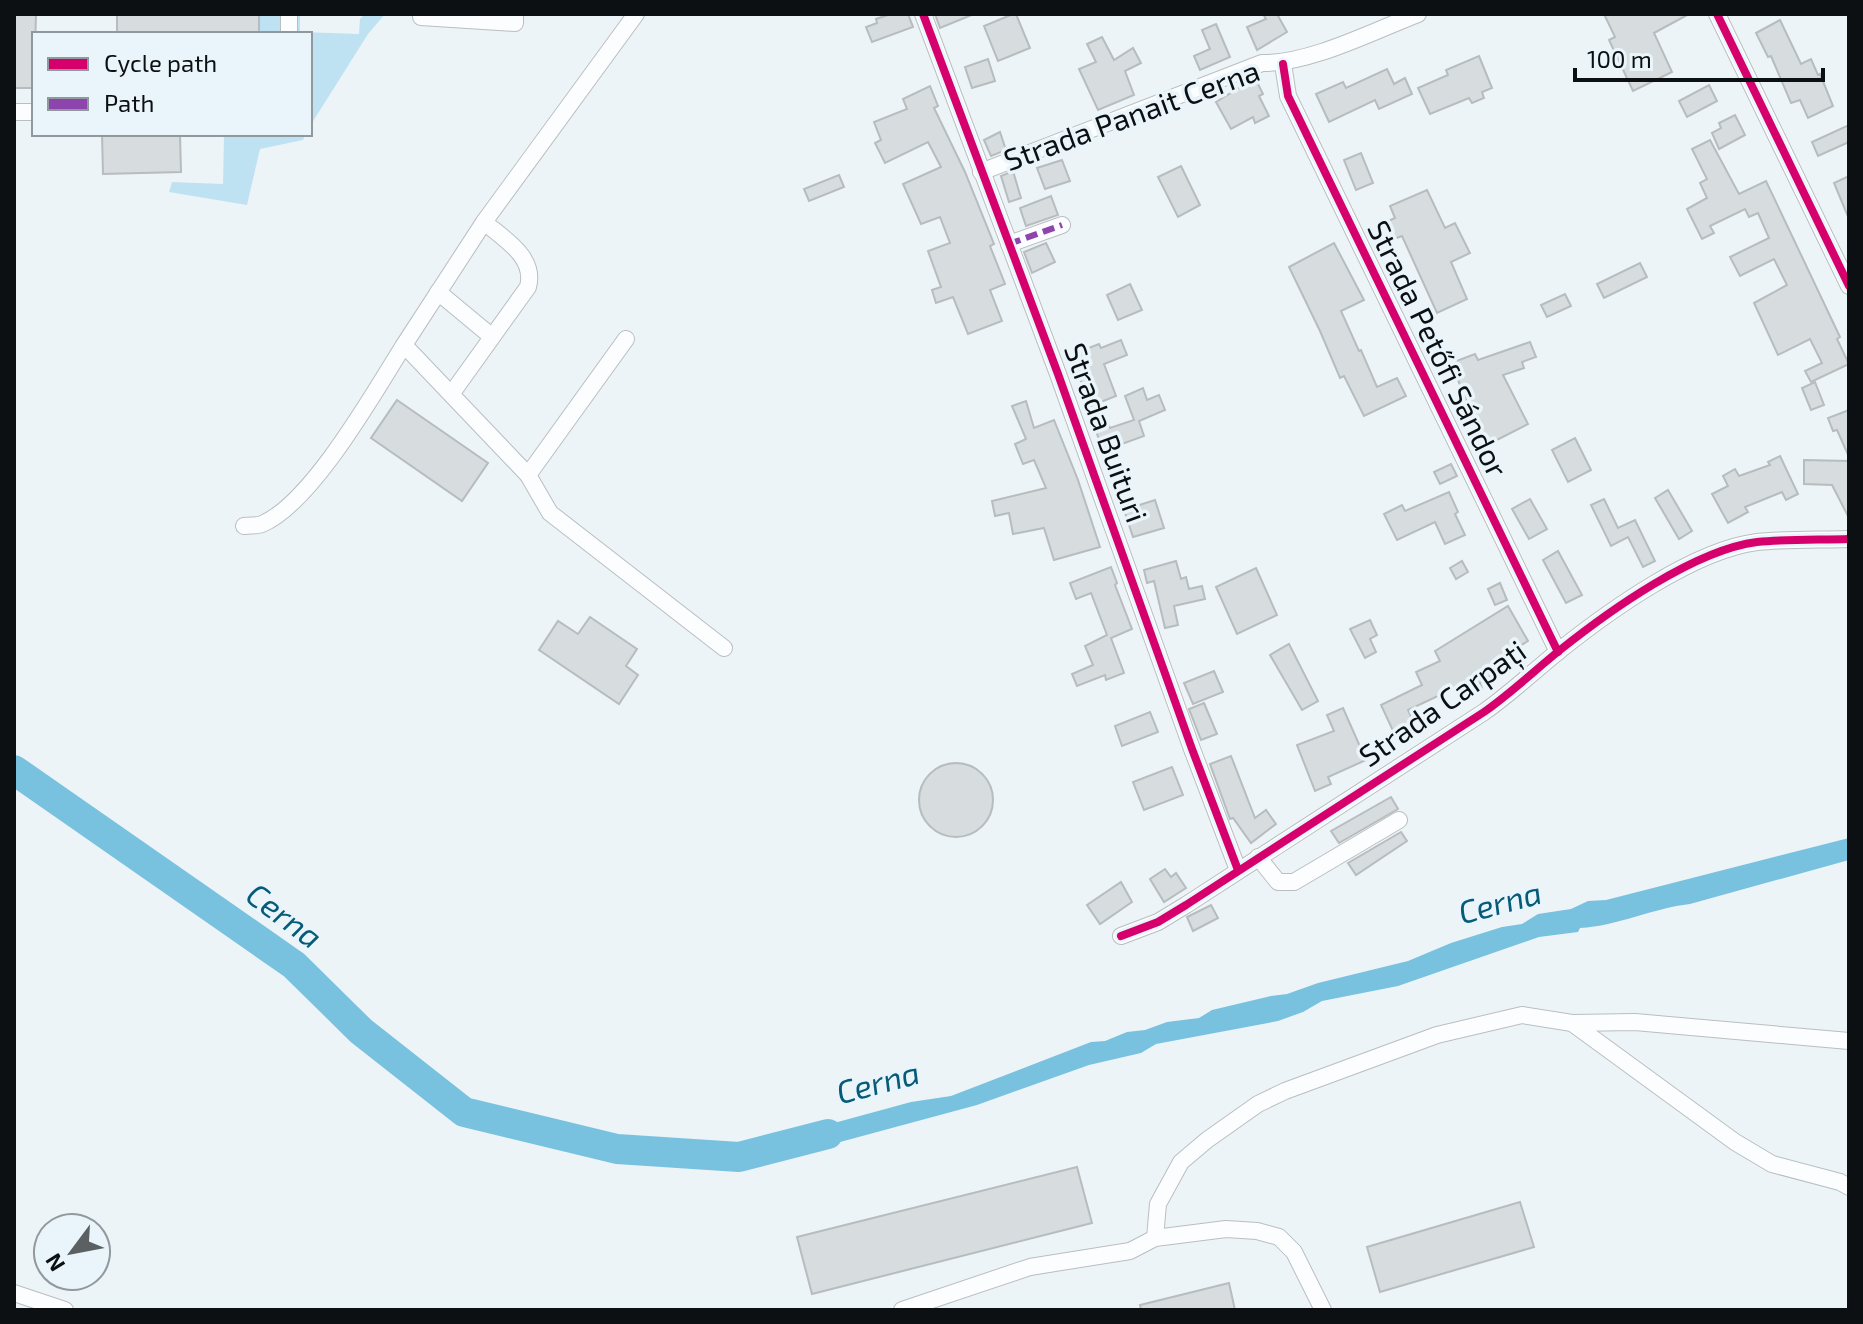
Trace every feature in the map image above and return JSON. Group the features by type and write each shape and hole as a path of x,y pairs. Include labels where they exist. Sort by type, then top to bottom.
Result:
{"street":[{"path":"421,14 421,17 515,23 515,14"},
{"path":"244,526 260,525 287,508 341,444 484,222 636,14"},
{"name":"Strada Buituri","path":"923,14 1238,870"},
{"name":"Strada Panait Cerna","path":"981,172 1262,63 1283,64 1418,14"},
{"path":"1717,14 1849,286"},
{"name":"Strada Petőfi Sándor","path":"1283,64 1288,96 1558,652"},
{"path":"452,393 528,287 531,276 522,255 484,222"},
{"path":"1009,244 1062,225"},
{"path":"438,292 491,336"},
{"path":"528,475 626,339"},
{"path":"404,345 528,475 550,513 724,648"},
{"name":"Strada Carpați","path":"1121,936 1158,922 1502,699 1558,652 1684,568 1729,549 1756,542 1849,539"},
{"path":"1258,857 1278,882 1294,882 1399,820"},
{"path":"1155,1238 1158,1204 1181,1162 1207,1140 1258,1104 1285,1091 1437,1035 1522,1015 1572,1023 1635,1022 1849,1041"},
{"path":"1572,1023 1735,1142 1772,1164 1849,1187"},
{"path":"902,1310 1030,1267 1130,1251 1155,1238 1226,1229 1257,1231 1279,1237 1294,1252 1323,1310"},
{"path":"14,1293 65,1310"}],"shaded area":[{"path":"259,14 282,14 282,32 259,32"},
{"path":"295,14 300,14 300,32 295,32"},
{"path":"385,14 368,34 312,123 312,32 359,34 360,19 364,15"},
{"path":"224,136 305,136 303,140 260,149 247,205 169,192 172,182 223,184"}],"water":[{"path":"1849,838 1849,860 1690,904 1580,928 1578,932 1539,937 1398,986 1322,1001 1278,1021 1156,1044 1141,1053 1089,1065 977,1105 792,1155 790,1135 911,1102 951,1096 1091,1042 1105,1041 1167,1022 1199,1018 1212,1010 1287,994 1318,983 1408,961 1451,943 1522,924 1538,914 1571,909 1588,901 1606,900"}],"building":[{"path":"14,14 36,14 36,32 32,32 32,88 14,88"},
{"path":"117,14 259,14 259,32 117,32"},
{"path":"891,14 908,14 913,27 872,42 866,27 877,23 876,19"},
{"path":"935,14 974,14 940,28"},
{"path":"1016,14 1030,48 998,61 984,26"},
{"path":"1263,14 1277,14 1287,32 1257,50 1247,27 1266,19"},
{"path":"1604,14 1689,14 1654,33 1672,72 1633,91 1609,40 1615,37"},
{"path":"1780,20 1801,64 1811,59 1833,106 1808,118 1800,100 1791,103 1771,56 1768,57 1756,33"},
{"path":"1216,24 1230,57 1200,70 1194,56 1210,49 1202,30"},
{"path":"1102,37 1114,60 1133,48 1141,63 1125,71 1134,95 1098,110 1079,69 1096,62 1087,44"},
{"path":"1479,56 1492,88 1482,92 1484,98 1472,103 1469,98 1430,114 1418,88 1448,75 1446,70"},
{"path":"988,59 995,81 972,88 965,67"},
{"path":"1387,69 1394,84 1405,78 1412,94 1379,109 1375,100 1329,122 1316,94 1343,82 1346,88"},
{"path":"1255,78 1263,94 1259,96 1269,116 1255,123 1253,117 1231,129 1216,102"},
{"path":"1709,85 1717,101 1687,117 1679,101"},
{"path":"930,86 938,106 934,108 965,172 994,244 990,246 1005,284 990,290 1002,321 968,334 953,297 936,303 932,290 941,287 928,251 950,243 940,217 921,224 903,184 941,167 928,142 885,163 875,143 881,140 874,122 907,109 903,99"},
{"path":"1735,115 1745,135 1719,149 1712,133 1721,128 1719,123"},
{"path":"1849,125 1849,142 1818,156 1812,142"},
{"path":"1000,132 1006,150 991,156 984,140"},
{"path":"102,136 180,136 181,172 103,174"},
{"path":"1710,140 1739,194 1766,181 1840,337 1837,339 1849,364 1811,382 1805,371 1822,363 1810,339 1778,355 1754,303 1787,285 1774,259 1740,276 1730,257 1769,238 1758,213 1749,217 1745,209 1710,226 1714,233 1702,239 1687,209 1707,198 1700,183 1707,179 1692,149"},
{"path":"1361,153 1373,183 1356,190 1344,160"},
{"path":"1062,160 1070,181 1045,189 1037,168"},
{"path":"1181,166 1200,205 1178,217 1158,177"},
{"path":"1013,171 1021,198 1009,202 1001,176"},
{"path":"839,175 844,187 809,201 804,189"},
{"path":"1849,176 1849,219 1834,183"},
{"path":"1427,190 1445,228 1455,223 1470,253 1451,262 1467,299 1437,313 1402,236 1394,239 1386,222 1395,218 1390,206"},
{"path":"1051,196 1058,215 1026,226 1020,208"},
{"path":"1046,243 1055,262 1032,273 1024,252"},
{"path":"1334,243 1364,300 1341,311 1359,351 1377,387 1397,378 1406,396 1364,416 1344,376 1340,378 1289,267"},
{"path":"1640,263 1647,277 1604,298 1597,284"},
{"path":"1130,284 1142,310 1118,320 1107,295"},
{"path":"1565,294 1571,306 1547,317 1541,305"},
{"path":"1121,340 1127,355 1104,364 1116,396 1091,406 1070,355"},
{"path":"1530,342 1536,357 1522,362 1524,368 1503,375 1528,424 1485,446 1451,363 1475,354 1478,360"},
{"path":"1815,382 1824,405 1811,410 1802,388"},
{"path":"1143,388 1147,400 1159,395 1165,410 1139,421 1144,436 1103,451 1095,428 1108,423 1110,428 1134,420 1125,396"},
{"path":"397,400 488,463 462,501 371,438"},
{"path":"1026,401 1034,428 1054,420 1100,547 1054,560 1044,528 1013,534 1009,513 995,516 992,501 1046,488 1034,460 1023,464 1015,444 1026,439 1012,406"},
{"path":"1849,410 1849,457 1828,418"},
{"path":"1575,438 1591,470 1568,482 1552,450"},
{"path":"1780,456 1798,494 1786,500 1782,492 1745,507 1748,512 1728,523 1712,494 1728,486 1723,476 1735,469 1739,476 1770,465 1768,462"},
{"path":"1804,460 1849,461 1849,518 1832,485 1804,484"},
{"path":"1451,464 1457,476 1440,484 1434,472"},
{"path":"1668,490 1692,531 1679,539 1655,498"},
{"path":"1449,492 1465,535 1445,544 1435,522 1397,540 1384,514 1402,505 1405,511"},
{"path":"1530,499 1547,529 1529,539 1512,509"},
{"path":"1604,499 1618,528 1635,520 1655,561 1643,567 1628,537 1611,546 1591,505"},
{"path":"1155,500 1164,528 1133,537 1124,510"},
{"path":"1558,551 1582,595 1566,603 1543,560"},
{"path":"1176,561 1181,579 1186,577 1189,589 1202,586 1205,599 1174,606 1178,625 1165,628 1154,581 1147,583 1144,570"},
{"path":"1462,561 1468,572 1456,579 1450,568"},
{"path":"1111,567 1132,629 1111,638 1124,673 1106,680 1105,675 1077,686 1072,674 1093,665 1085,646 1107,635 1091,593 1076,599 1070,583"},
{"path":"1256,568 1277,615 1237,634 1216,587"},
{"path":"1500,583 1507,600 1495,605 1488,589"},
{"path":"1508,606 1528,641 1500,658 1506,667 1480,683 1482,688 1464,699 1457,687 1408,710 1414,723 1394,733 1381,705 1422,685 1416,672 1440,661 1435,651"},
{"path":"590,617 637,649 626,666 638,675 619,704 539,650 558,621 578,634"},
{"path":"1370,620 1377,635 1370,639 1376,652 1365,658 1350,629"},
{"path":"1289,644 1318,701 1302,710 1270,655"},
{"path":"1214,671 1223,692 1193,704 1184,683"},
{"path":"1204,703 1217,734 1201,740 1189,709"},
{"path":"1343,708 1366,760 1328,777 1331,784 1315,791 1297,745 1334,731 1327,715"},
{"path":"1150,712 1158,732 1122,746 1115,726"},
{"path":"1231,756 1255,818 1266,810 1276,824 1251,843 1233,818 1230,819 1210,764"},
{"path":"949,763 963,763 977,769 987,779 993,800 987,821 977,831 963,837 949,837 935,831 925,821 919,807 919,793 925,779 935,769"},
{"path":"1172,767 1183,795 1144,810 1133,782"},
{"path":"1391,797 1398,809 1339,843 1331,831"},
{"path":"1401,832 1407,841 1356,875 1348,863"},
{"path":"1165,869 1171,877 1176,873 1186,888 1164,902 1150,879"},
{"path":"1121,882 1132,902 1100,924 1087,905"},
{"path":"1211,905 1218,918 1193,931 1187,917"},
{"path":"1077,1167 1092,1223 812,1294 797,1237"},
{"path":"1520,1202 1534,1247 1380,1292 1367,1247"},
{"path":"1229,1283 1235,1310 1141,1310 1140,1305"}],"waterway":[{"name":"Cerna","path":"14,770 294,965 361,1031 464,1112 617,1149 739,1157 828,1134"}],"marked path":[{"path":"1009,244 1062,225"}],"cycle path":[{"path":"923,14 1238,870"},
{"path":"1717,14 1849,286"},
{"path":"1283,64 1288,96 1558,652"},
{"path":"1121,936 1158,922 1186,905 1484,712 1603,618 1680,569 1732,547 1757,542 1849,539"}]}
